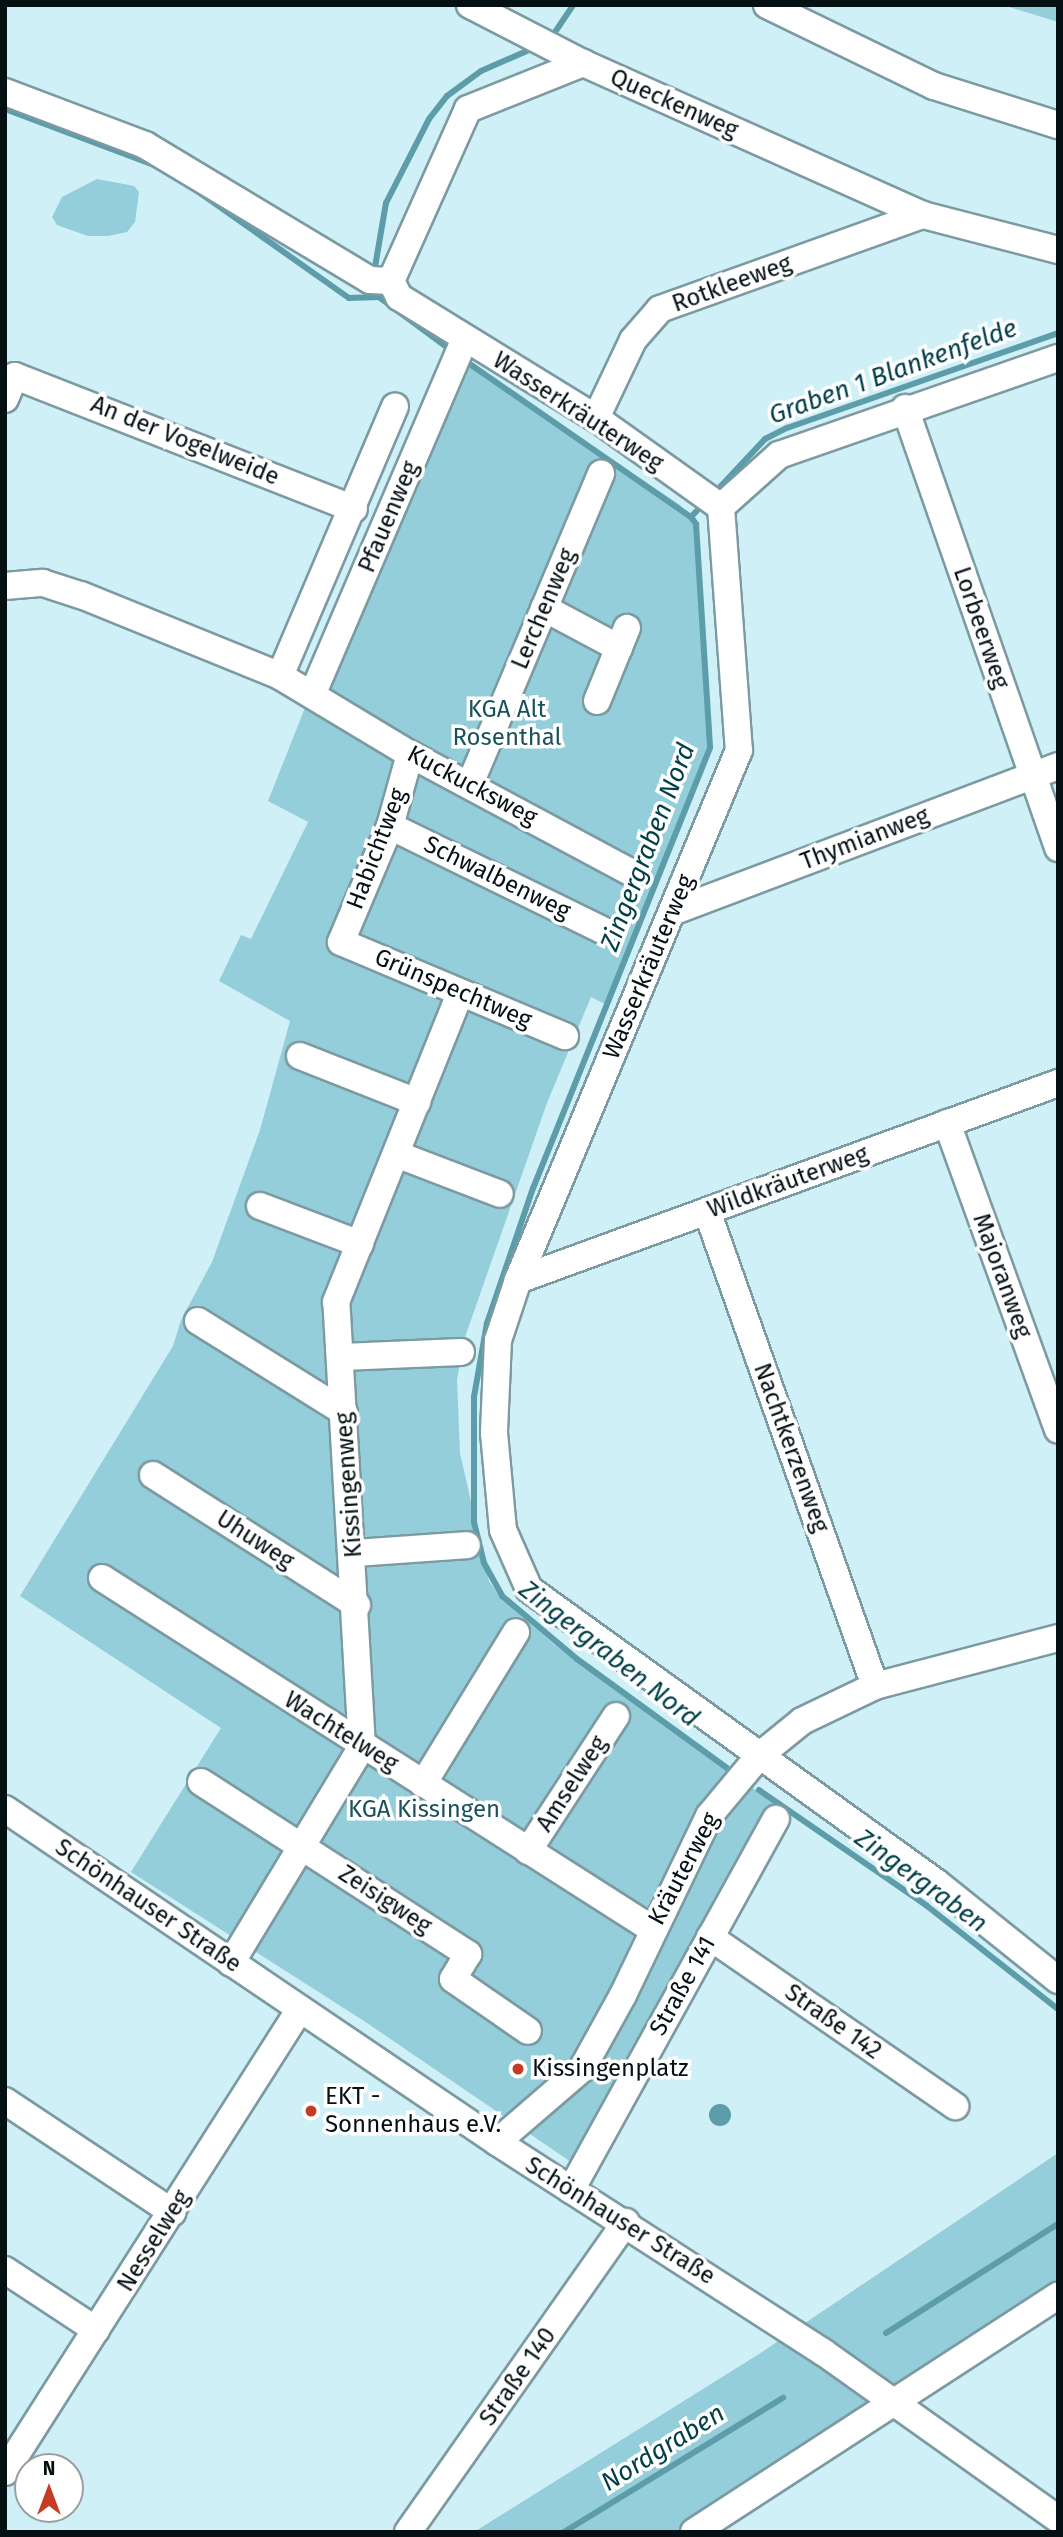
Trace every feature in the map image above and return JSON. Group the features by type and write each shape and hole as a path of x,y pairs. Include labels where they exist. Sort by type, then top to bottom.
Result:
{"street":[{"path":"470,5 583,63"},
{"path":"767,5 934,86 1058,125"},
{"name":"Queckenweg","path":"382,280 468,109 583,63 923,215 1058,250"},
{"name":"Wasserkräuterweg","path":"5,92 145,145 382,280 399,297 462,343 596,418 721,507 739,750 518,1280 498,1339 494,1433 503,1530 529,1588 937,1883 1058,1980"},
{"name":"Rotkleeweg","path":"596,418 633,340 660,309 923,215"},
{"name":"Pfauenweg","path":"313,693 462,343"},
{"path":"721,507 779,455 905,408 1058,358"},
{"name":"An der Vogelweide","path":"10,387 354,509"},
{"path":"280,676 354,509 395,406"},
{"name":"Lorbeerweg","path":"905,408 1058,848"},
{"name":"Lerchenweg","path":"470,783 601,474"},
{"path":"5,586 43,583 81,595 280,676 313,693"},
{"path":"544,608 623,638 597,701"},
{"name":"Kuckucksweg","path":"313,693 410,754 470,783 634,874"},
{"name":"Habichtweg","path":"341,942 390,826 410,754"},
{"name":"Thymianweg","path":"672,912 1058,766"},
{"name":"Schwalbenweg","path":"390,826 604,931"},
{"name":"Grünspechtweg","path":"341,942 565,1036"},
{"name":"Kissingenweg","path":"362,1747 354,1553 336,1302 460,993"},
{"path":"300,1056 417,1102"},
{"name":"Wildkräuterweg","path":"518,1280 1058,1083"},
{"name":"Majoranweg","path":"947,1123 1058,1429"},
{"path":"396,1154 500,1194"},
{"path":"260,1206 360,1244"},
{"name":"Nachtkerzenweg","path":"707,1211 875,1686"},
{"path":"198,1321 344,1412"},
{"path":"342,1357 461,1352"},
{"name":"Uhuweg","path":"153,1475 357,1605"},
{"path":"354,1553 467,1545"},
{"name":"Wachtelweg","path":"102,1578 362,1747 652,1929"},
{"path":"424,1784 516,1632"},
{"name":"Kräuterweg","path":"497,2142 539,2093 582,2068 623,1995 652,1929 709,1816 759,1756 802,1721 875,1686 1058,1638"},
{"name":"Amselweg","path":"528,1851 616,1716"},
{"path":"231,1963 362,1747"},
{"name":"Zeisigweg","path":"201,1782 468,1954 453,1979 528,2031"},
{"name":"Schönhauser Straße","path":"5,1809 497,2142 626,2222 894,2402 1058,2519"},
{"name":"Straße 141","path":"571,2190 776,1819"},
{"name":"Straße 142","path":"710,1937 955,2106"},
{"name":"Nesselweg","path":"5,2472 15,2434 96,2330 300,2009"},
{"path":"5,2101 172,2212"},
{"name":"Straße 140","path":"408,2532 626,2222"},
{"path":"5,2270 96,2330"},
{"path":"694,2532 1058,2296"}],"green space":[{"path":"1003,5 1058,5 1058,22"},
{"path":"97,179 134,186 139,192 135,222 127,232 88,236 57,225 52,217 62,197"},
{"name":"KGA Kissingen","path":"442,363 475,368 680,505 696,525 710,748 607,1005 591,997 547,1103 464,1340 457,1380 460,1453 489,1581 501,1599 555,1645 775,1804 574,2164 364,2021 131,1872 221,1728 20,1596 173,1346 181,1320 212,1262 260,1130 290,1021 219,981 241,935 251,939 308,822 268,801"},
{"path":"1058,2153 1058,2296 683,2532 474,2532 759,2354"}],"shaded area":[{"path":"720,2104 728,2107 731,2115 728,2123 720,2126 712,2123 709,2115 712,2107"}],"waterway":[{"name":"Zingergraben Nord","path":"551,38 573,5"},
{"name":"Zingergraben Nord","path":"374,273 386,203 429,119 447,96 481,71 536,47"},
{"path":"5,109 157,166"},
{"path":"193,188 349,298 379,297"},
{"name":"Zingergraben Nord","path":"376,287 379,297 452,351"},
{"name":"Graben 1 Blankenfelde","path":"720,487 765,439 787,428 1058,333"},
{"name":"Zingergraben Nord","path":"464,360 691,517 696,524 710,748 533,1188 487,1323 474,1397 474,1522 484,1563 502,1596 577,1659 727,1768"},
{"name":"Graben 1 Blankenfelde","path":"691,517 702,505"},
{"name":"Zingergraben","path":"759,1790 927,1906 1058,2009"},
{"name":"Nordgraben","path":"886,2333 1058,2224"},
{"name":"Nordgraben","path":"564,2532 783,2398"}],"place":[{"name":"Kissingenplatz","path":"518,2069"},
{"name":"EKT - Sonnenhaus e.V.","path":"311,2111"}],"park label":[{"name":"KGA Alt Rosenthal","path":"507,724"}]}
